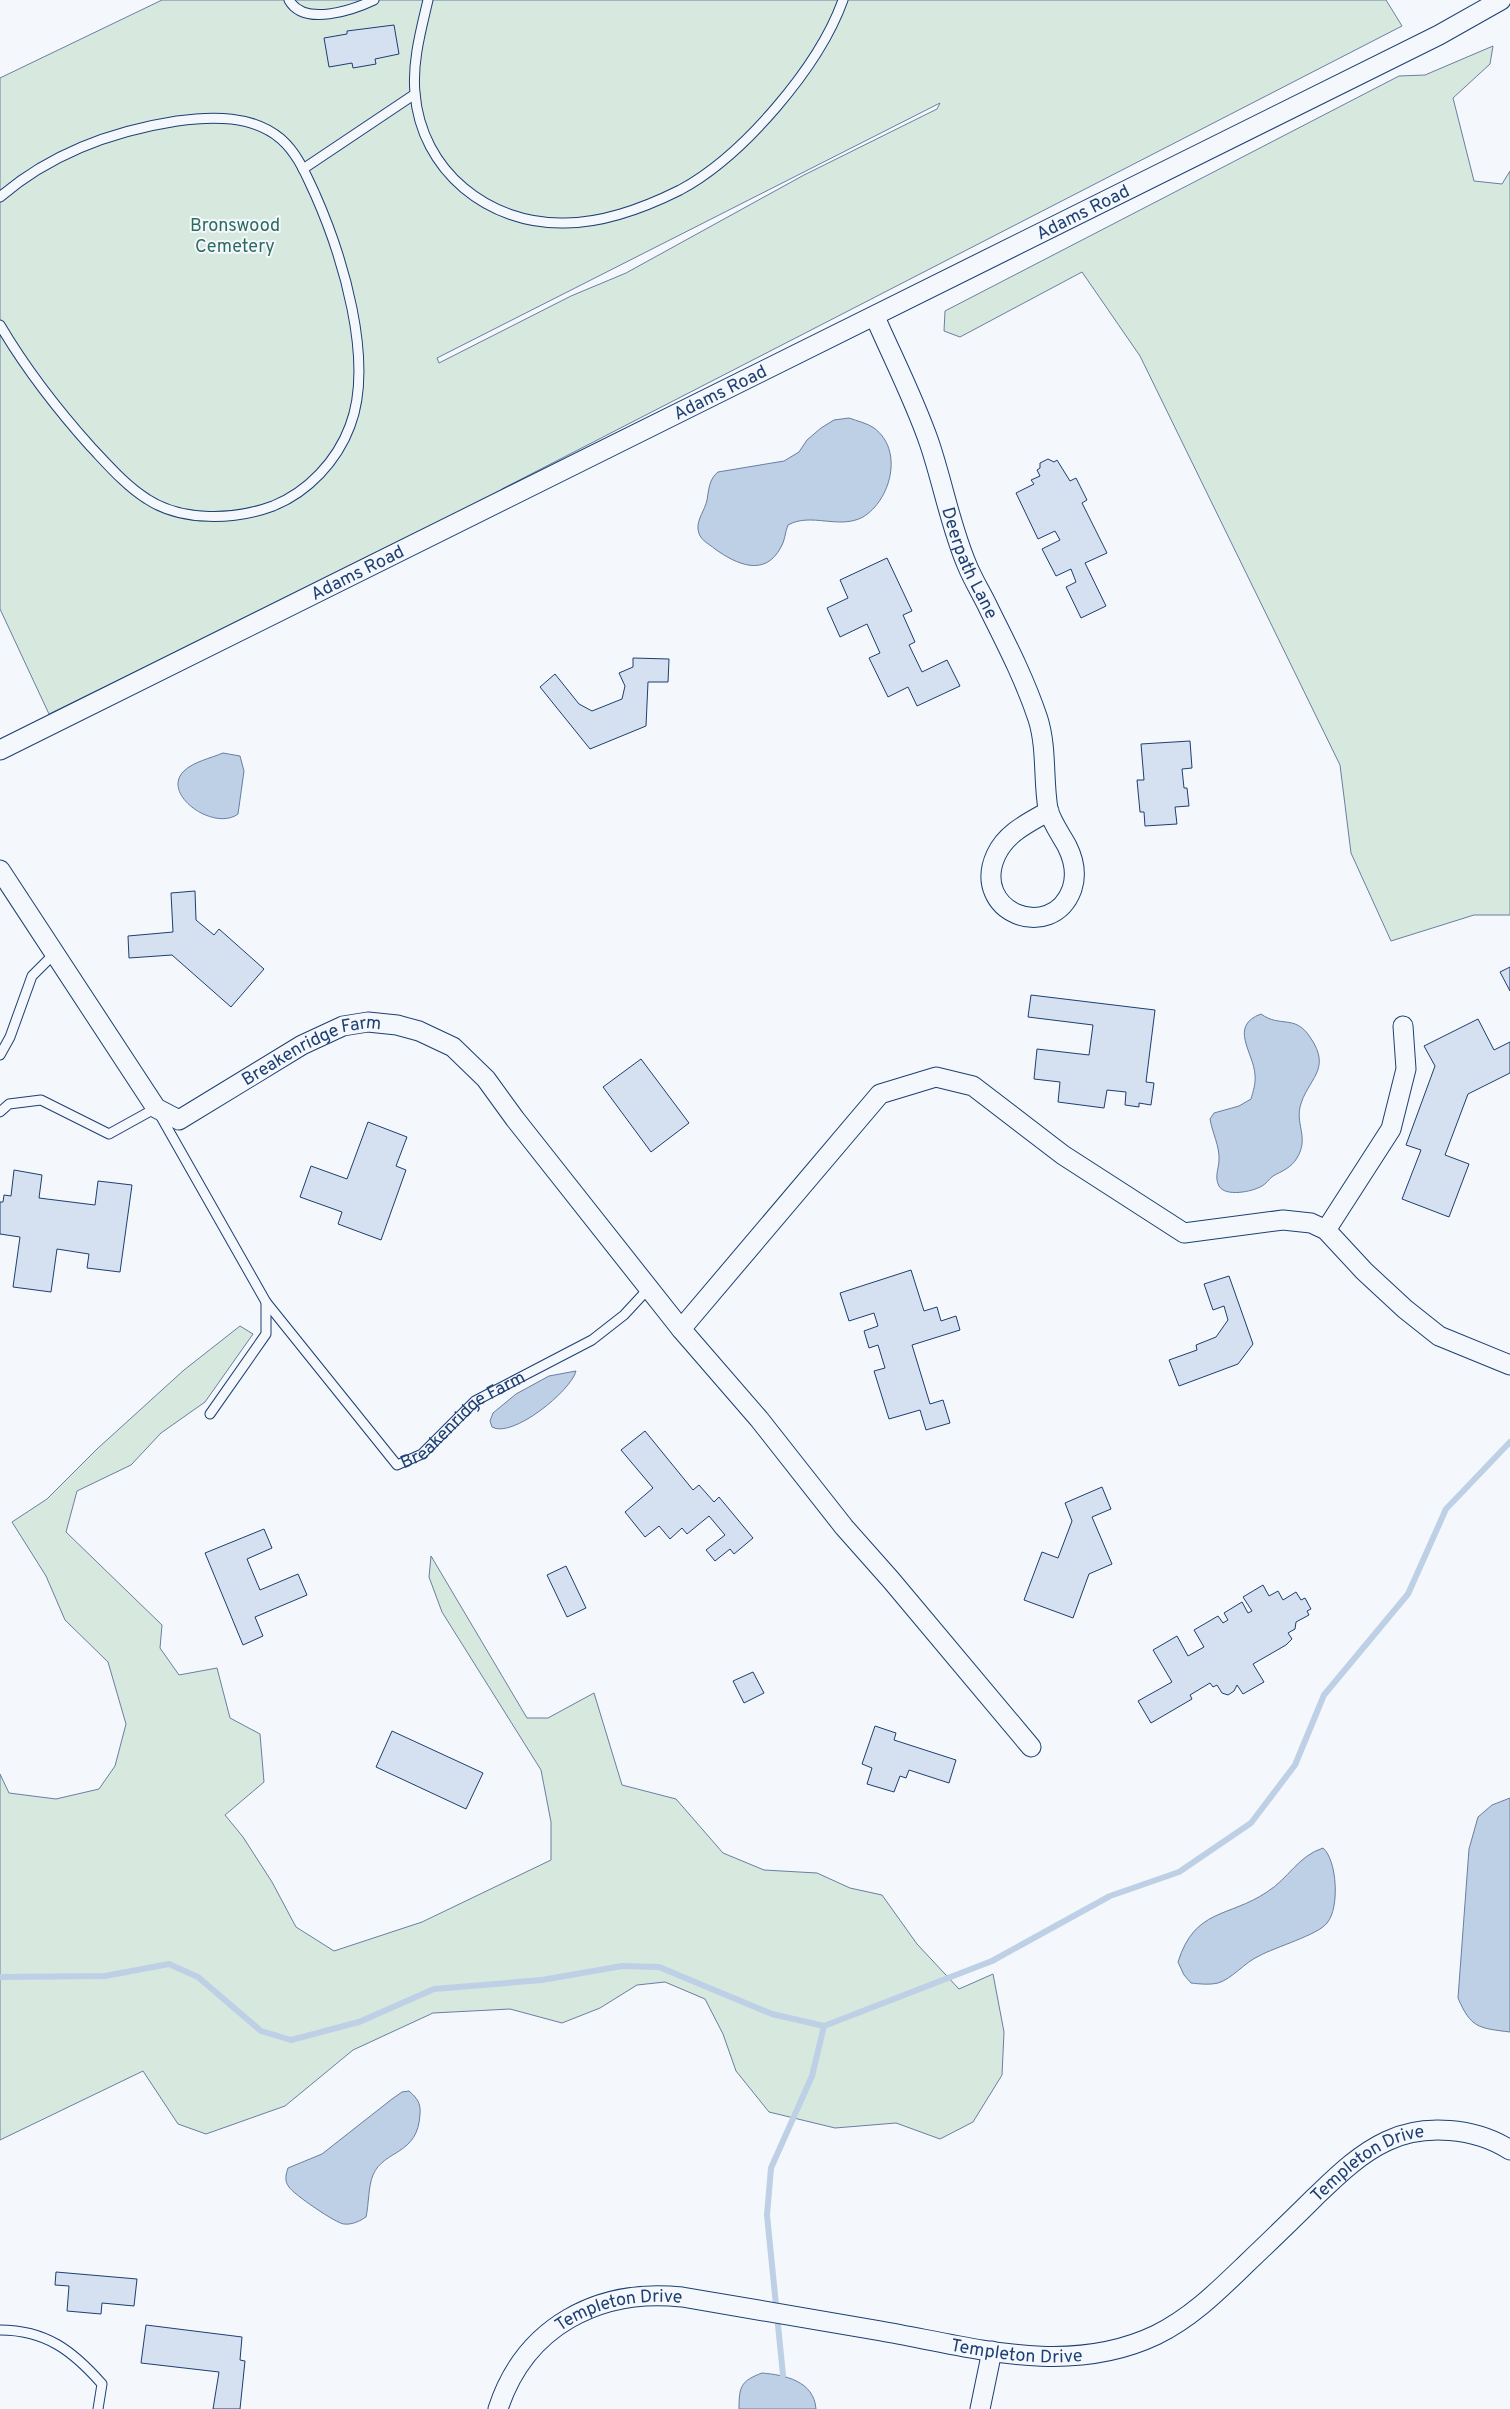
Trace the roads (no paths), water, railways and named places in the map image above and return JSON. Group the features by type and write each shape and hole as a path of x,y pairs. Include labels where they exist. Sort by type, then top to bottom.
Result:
{"street":[{"name":"Adams Road","path":"0,750 1439,35 1501,0"},
{"name":"Deerpath Lane","path":"876,316 929,442 954,530 967,566 1018,668 1038,720 1045,752 1049,811 1071,854 1076,878 1068,900 1055,914 1032,917 1016,916 997,898 991,882 993,862 1002,842 1049,811"},
{"name":"Breakenridge Farm","path":"0,870 156,1108 179,1120 302,1045 343,1026 368,1022 396,1025 419,1031 453,1047 486,1079 515,1119 681,1329 759,1419 844,1527 892,1580 1031,1747"},
{"path":"1326,1230 1391,1129 1406,1069 1402,1026"},
{"path":"681,1329 880,1094 936,1077 973,1086 1063,1154 1184,1233 1283,1220 1311,1223 1326,1230 1364,1271 1405,1310 1439,1336 1510,1365"},
{"name":"Templeton Drive","path":"498,2409 505,2388 517,2366 539,2341 560,2322 582,2311 628,2296 656,2294 1031,2356 1080,2356 1132,2345 1184,2320 1208,2301 1360,2156 1388,2140 1412,2132 1455,2132 1480,2136 1510,2150"},
{"path":"980,2409 992,2351"}],"lane":[{"path":"291,2 297,10 317,14 353,9 374,0"},
{"path":"428,0 414,67 415,94 420,122 429,145 454,181 474,198 513,216 538,222 565,224 597,220 639,207 680,190 711,171 742,144 785,96 819,49 843,0"},
{"path":"303,168 415,94"},
{"path":"0,197 32,171 82,147 144,126 186,120 230,119 258,125 281,139 294,153 303,168 330,228 343,270 357,347 359,373 357,402 342,444 330,462 296,494 278,504 256,512 216,516 169,509 148,500 107,464 69,422 27,368 0,325"},
{"path":"0,1056 10,1037 32,976 54,954"},
{"path":"0,1112 9,1104 41,1100 109,1134 156,1108 266,1302 266,1334 210,1414"},
{"name":"Breakenridge Farm","path":"266,1302 397,1464 422,1454 475,1401 592,1340 624,1315 649,1288"},
{"path":"0,2330 12,2330 47,2338 84,2364 102,2384 98,2409"}],"water":[{"path":"849,418 874,428 883,437 889,449 891,461 887,487 873,509 854,521 806,520 788,525 782,545 774,557 759,565 741,563 732,559 702,539 698,529 699,522 706,504 711,481 718,472 784,461 799,452 807,440 821,428 834,420"},
{"path":"223,753 240,756 244,771 238,814 228,818 216,818 193,808 184,799 179,790 178,780 184,771 192,765"},
{"path":"1261,1014 1275,1020 1293,1023 1304,1030 1316,1048 1319,1066 1300,1107 1302,1144 1295,1161 1258,1188 1246,1192 1227,1191 1222,1189 1218,1183 1219,1155 1210,1119 1214,1113 1239,1106 1251,1099 1255,1075 1244,1033 1251,1019"},
{"path":"576,1371 564,1390 540,1411 513,1426 501,1429 492,1427 490,1421 493,1413 516,1394 549,1376"},
{"path":"1510,1798 1510,2032 1477,2025 1467,2015 1458,1998 1469,1849 1478,1817 1492,1805"},
{"path":"1323,1848 1328,1854 1331,1863 1335,1884 1334,1907 1327,1923 1315,1932 1266,1952 1223,1981 1211,1984 1191,1983 1184,1975 1178,1962 1185,1945 1194,1932 1203,1923 1267,1892 1307,1856"},
{"path":"409,2091 416,2098 420,2107 418,2128 407,2145 385,2160 373,2175 366,2217 353,2223 340,2223 306,2202 287,2185 286,2175 288,2168 322,2154 392,2099 402,2092"},
{"path":"762,2373 797,2381 810,2392 816,2409 739,2409 743,2385"}],"waterway":[{"path":"0,1977 105,1976 169,1964 198,1977 261,2031 291,2040 359,2022 434,1989 542,1980 622,1966 659,1967 772,2014 824,2026 992,1961 1110,1896 1179,1872 1251,1823 1295,1765 1324,1695 1408,1594 1446,1509 1510,1442"},
{"path":"783,2375 767,2215 771,2168 812,2076 824,2026"}],"park label":[{"name":"Bronswood Cemetery","path":"235,235"}]}
